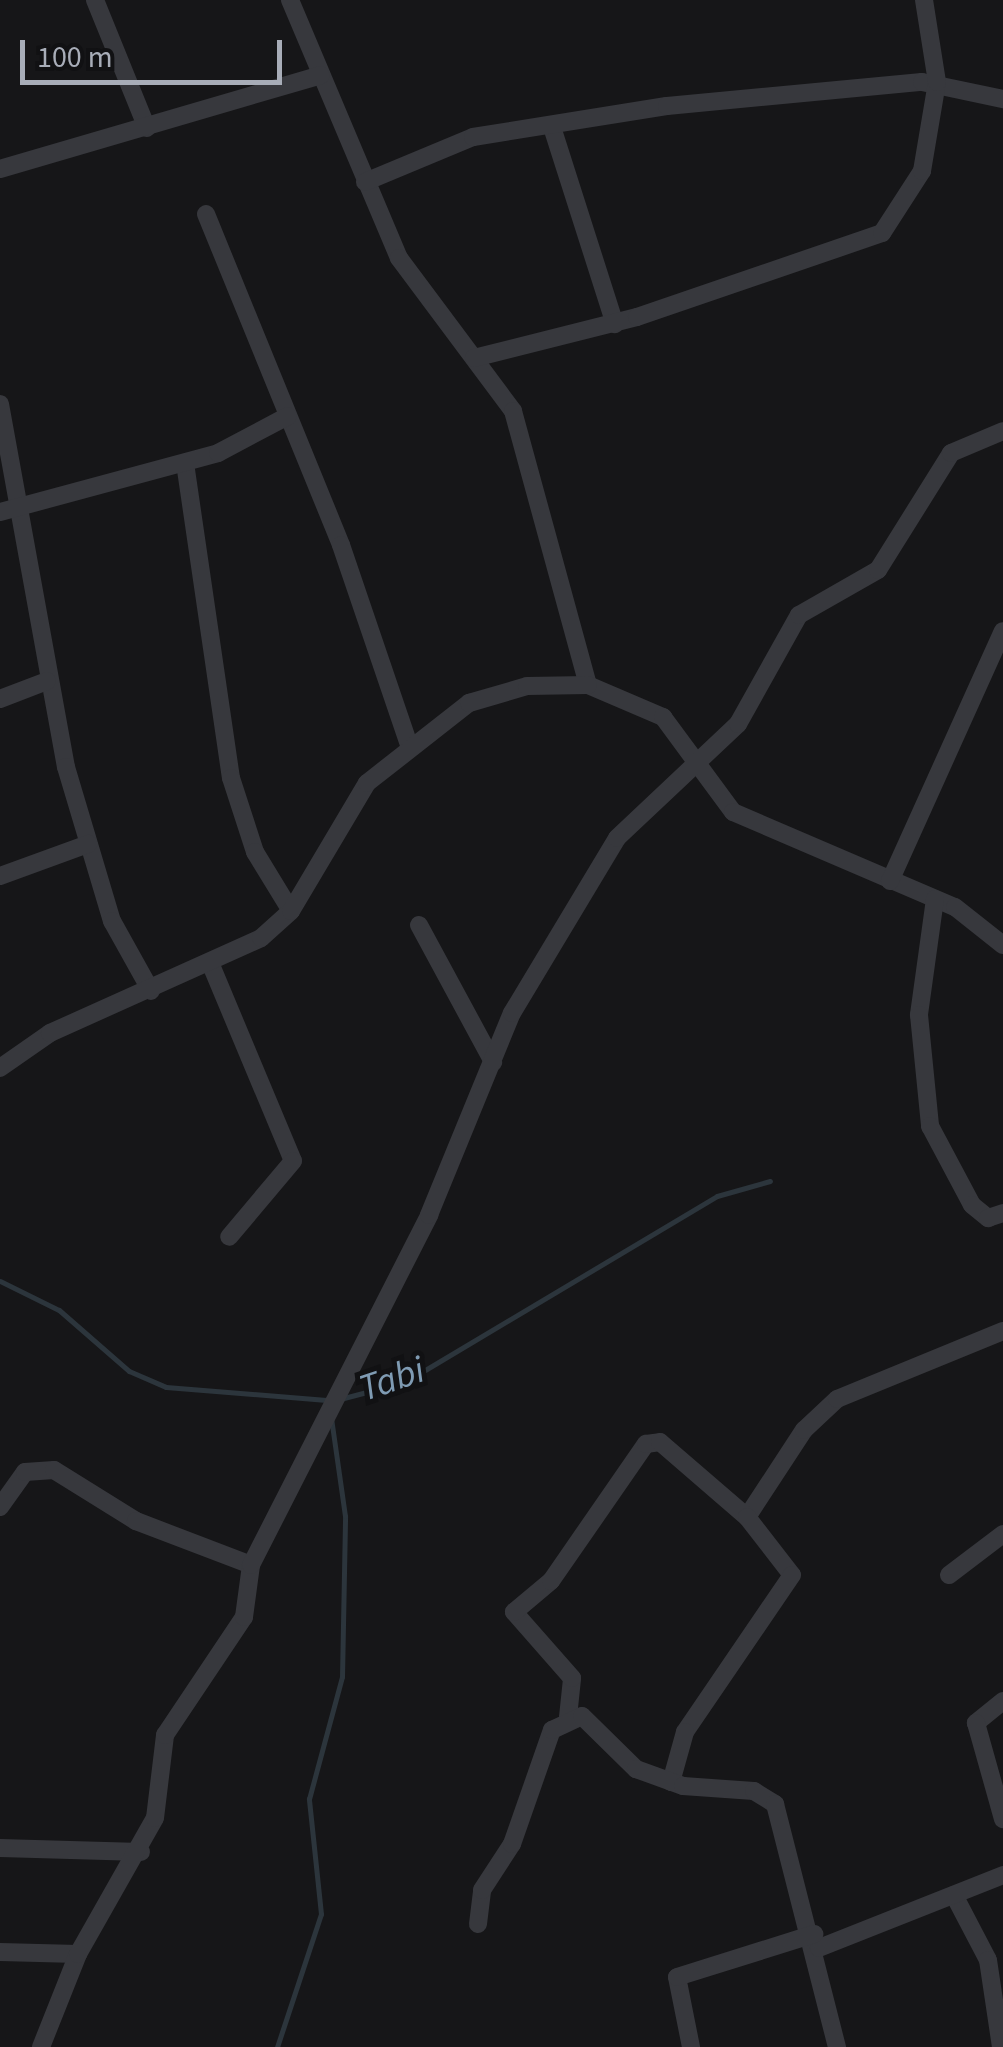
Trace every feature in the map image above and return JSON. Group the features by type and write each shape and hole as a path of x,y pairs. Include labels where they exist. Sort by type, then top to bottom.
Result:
{"street":[{"path":"95,0 147,128"},
{"path":"290,0 400,258 512,411 588,684"},
{"path":"474,358 615,324 882,233 922,170 938,82 924,0"},
{"path":"0,169 321,75"},
{"path":"365,182 473,137 764,94 938,82 1003,99"},
{"path":"552,127 615,324"},
{"path":"206,214 288,416 410,748"},
{"path":"0,404 46,681 112,921 151,991"},
{"path":"0,512 185,463 288,416"},
{"path":"41,2047 78,1954 141,1852 165,1734 244,1617 252,1565 337,1390 429,1215 512,1013 618,838 738,724 799,615 878,570 951,454 1003,431"},
{"path":"185,463 230,778 254,852 291,911"},
{"path":"890,881 1003,631"},
{"path":"0,699 46,681"},
{"path":"0,1068 50,1033 211,966 291,911 367,783 486,696 588,684 663,717 698,758 733,812 935,899 1003,946"},
{"path":"0,876 88,844"},
{"path":"935,899 919,1015 930,1126 972,1205 988,1218 1003,1214"},
{"path":"419,924 492,1062"},
{"path":"211,966 293,1162 229,1237"},
{"path":"747,1517 804,1430 837,1399 1003,1331"},
{"path":"568,1717 572,1678 514,1612 551,1580 646,1444 660,1442 747,1517 792,1575 685,1732 672,1782"},
{"path":"0,1507 25,1472 54,1470 136,1521 252,1565"},
{"path":"949,1575 1003,1534"},
{"path":"1003,1701 976,1723 1003,1819"},
{"path":"478,1924 482,1890 512,1844 552,1730 568,1717 582,1716 636,1769 672,1782 770,1797 817,1941 837,2047"},
{"path":"0,1848 141,1852"},
{"path":"691,2047 677,1977 817,1941 1003,1876"},
{"path":"954,1895 988,1960 1001,2047"},
{"path":"0,1952 78,1954"}],"waterway":[{"name":"Tabi","path":"340,1399 405,1382 717,1196 770,1181"},
{"name":"Tabi","path":"0,1281 59,1310 129,1371 166,1387 329,1400"},
{"path":"277,2047 321,1914 309,1799 342,1677 345,1516 331,1418"}]}
